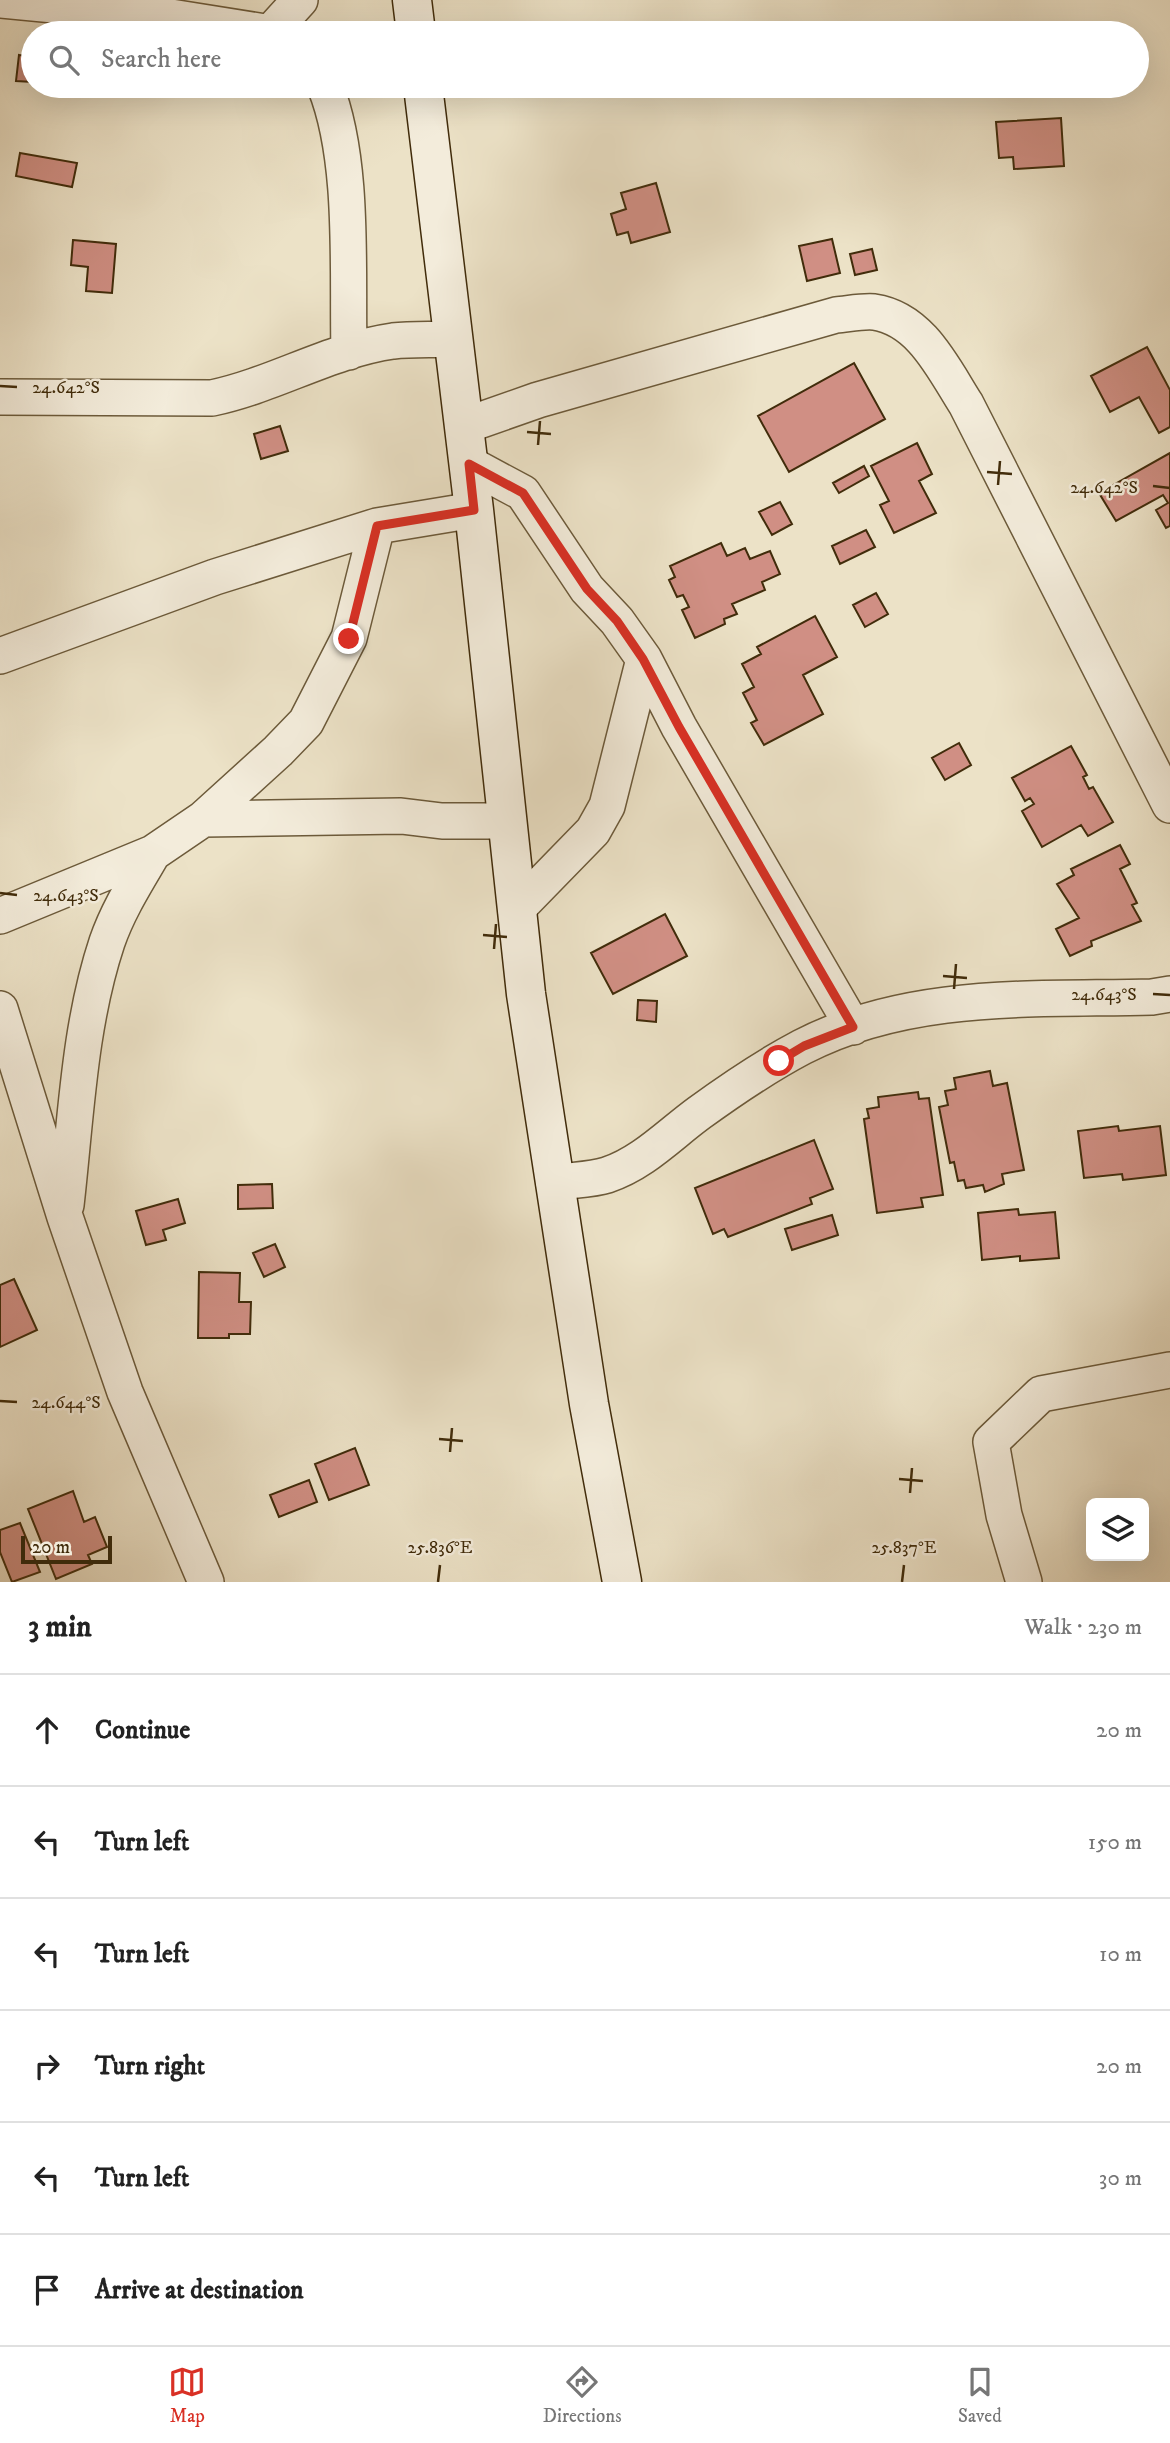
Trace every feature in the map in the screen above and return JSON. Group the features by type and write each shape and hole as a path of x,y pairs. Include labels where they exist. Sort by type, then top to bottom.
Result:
{"street":[{"path":"0,0 195,21"},
{"path":"281,21 300,0"},
{"path":"412,0 415,21"},
{"path":"329,98 337,124 349,244 349,352"},
{"path":"423,98 469,464 516,910 554,1183 589,1404 622,1582"},
{"path":"464,426 538,400 836,315 872,312 892,317 912,328 929,347 966,404 1170,805"},
{"path":"0,397 212,398 233,394 349,352 393,341 453,339"},
{"path":"469,464 523,493 587,589 617,621 643,659 679,727 853,1027"},
{"path":"0,656 215,576 377,526 474,510"},
{"path":"0,916 153,853 203,818 306,722 349,639 377,526"},
{"path":"516,910 593,831 607,806 643,659"},
{"path":"203,818 401,816 442,821 506,821"},
{"path":"65,1217 84,1050 94,995 107,943 120,912 153,853"},
{"path":"554,1183 607,1175 665,1143 736,1086 804,1046 853,1027 940,1005 1011,999 1152,997 1170,994"},
{"path":"0,1009 65,1217 125,1392 206,1582"},
{"path":"1024,1582 1004,1515 991,1442 1041,1394 1170,1370"}],"building":[{"path":"19,55 21,55 21,81 16,81"},
{"path":"1061,118 1064,166 1014,169 1013,157 999,158 996,122"},
{"path":"20,153 77,163 72,187 16,176"},
{"path":"656,183 670,232 631,243 628,232 617,235 611,214 626,209 621,193"},
{"path":"832,239 840,273 807,281 799,246"},
{"path":"73,240 116,244 112,293 86,291 88,267 71,265"},
{"path":"872,249 877,270 855,275 850,254"},
{"path":"1147,347 1170,390 1170,427 1159,433 1139,397 1110,412 1091,376"},
{"path":"854,363 885,419 789,472 758,416"},
{"path":"280,426 288,451 261,459 254,434"},
{"path":"917,443 932,474 919,481 936,513 894,533 880,505 889,501 871,466"},
{"path":"1170,453 1170,526 1166,528 1156,510 1168,503 1163,495 1116,521 1099,493"},
{"path":"864,466 869,476 839,493 833,483"},
{"path":"780,502 792,524 772,535 759,512"},
{"path":"866,530 875,547 840,564 832,546"},
{"path":"721,543 727,556 745,548 750,559 770,551 780,574 762,582 765,590 732,604 737,614 724,619 725,624 695,638 682,610 689,607 683,595 677,597 669,580 675,577 670,566"},
{"path":"876,593 888,614 865,627 853,605"},
{"path":"815,616 837,657 803,675 823,714 764,745 751,723 757,720 743,693 754,687 742,664 761,654 757,647"},
{"path":"959,743 971,765 945,780 932,758"},
{"path":"1071,746 1087,775 1083,777 1089,789 1093,787 1113,822 1088,836 1081,825 1042,847 1022,811 1034,804 1030,798 1025,801 1012,778"},
{"path":"1120,845 1130,864 1120,869 1137,903 1132,905 1141,921 1091,941 1092,946 1070,956 1056,929 1079,918 1057,884 1074,875 1071,869"},
{"path":"665,914 687,956 613,994 591,953"},
{"path":"638,1000 657,1001 656,1022 637,1020"},
{"path":"990,1071 993,1086 1007,1083 1024,1170 1002,1174 1004,1184 985,1192 983,1185 966,1188 964,1180 958,1181 954,1162 950,1163 939,1107 948,1105 945,1091 956,1089 954,1078"},
{"path":"918,1092 919,1099 929,1098 943,1195 921,1198 923,1207 877,1213 864,1119 869,1118 867,1109 879,1107 878,1097"},
{"path":"1118,1126 1119,1131 1160,1126 1166,1175 1123,1180 1122,1174 1084,1178 1078,1131"},
{"path":"814,1140 833,1189 810,1198 812,1204 728,1237 724,1229 713,1234 695,1188"},
{"path":"272,1184 273,1208 238,1209 238,1185"},
{"path":"178,1199 185,1223 163,1230 166,1240 146,1245 136,1211"},
{"path":"1018,1209 1019,1215 1055,1212 1059,1258 1020,1261 1020,1256 982,1260 978,1213"},
{"path":"832,1215 838,1235 792,1250 785,1229"},
{"path":"275,1244 285,1267 264,1277 253,1253"},
{"path":"199,1272 240,1273 239,1302 251,1302 250,1334 229,1334 229,1338 198,1338"},
{"path":"14,1279 37,1330 0,1347 0,1285"},
{"path":"355,1448 369,1485 329,1500 315,1464"},
{"path":"309,1480 317,1502 279,1517 270,1495"},
{"path":"73,1491 84,1522 95,1517 107,1547 88,1555 92,1564 56,1579 28,1509"},
{"path":"20,1523 40,1572 12,1582 0,1552 0,1530"}],"route":[{"path":"349,639 377,526 474,510 469,464 523,493 587,589 617,621 643,659 679,727 819,964 853,1027 804,1046 779,1061"}]}
